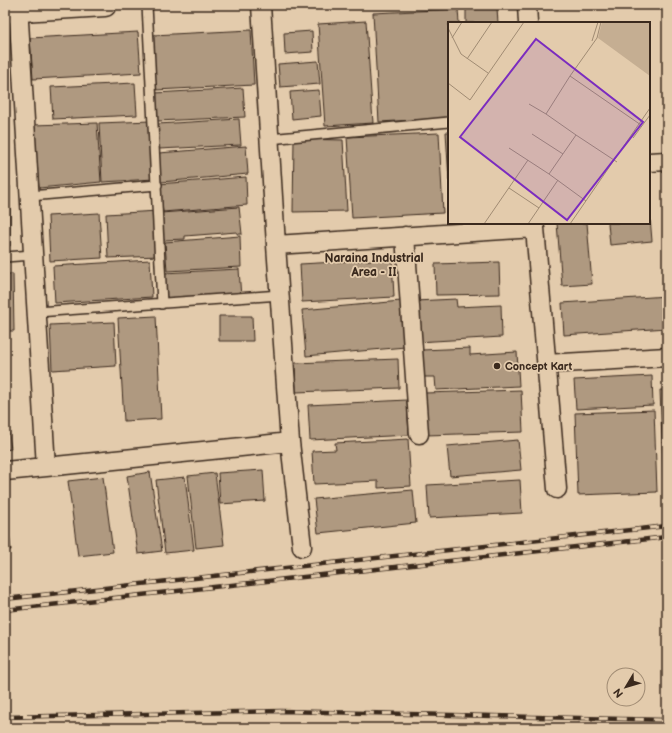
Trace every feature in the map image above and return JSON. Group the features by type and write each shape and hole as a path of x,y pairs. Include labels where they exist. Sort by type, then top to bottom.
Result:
{"main road":[{"path":"14,8 105,5"}],"street":[{"path":"261,5 290,442 302,547"},
{"path":"527,5 528,22"},
{"path":"14,8 30,196 46,467"},
{"path":"650,162 667,161"},
{"path":"276,244 405,236 535,225 557,489"},
{"path":"405,236 419,434"},
{"path":"546,364 667,357"},
{"path":"5,471 290,442"}],"lane":[{"path":"148,5 162,304"},
{"path":"269,139 448,122"},
{"path":"30,196 157,185"},
{"path":"5,257 33,255"},
{"path":"37,312 280,295"}],"building":[{"path":"497,8 498,22 466,22 466,9"},
{"path":"458,9 459,22 448,22 448,118 379,122 373,13"},
{"path":"366,21 373,123 325,126 318,24"},
{"path":"251,30 254,85 156,90 153,35"},
{"path":"312,31 313,52 285,54 284,33"},
{"path":"138,32 141,73 33,79 30,38"},
{"path":"318,61 320,84 280,87 278,64"},
{"path":"135,83 137,115 53,119 51,87"},
{"path":"243,88 245,117 157,121 155,93"},
{"path":"319,90 321,116 292,119 290,92"},
{"path":"239,119 241,145 159,149 158,124"},
{"path":"151,121 154,179 102,182 99,123"},
{"path":"97,123 101,182 39,188 33,125"},
{"path":"446,132 448,132 448,165"},
{"path":"439,133 443,213 352,218 347,137"},
{"path":"294,139 343,140 347,211 293,212"},
{"path":"246,146 248,174 161,182 159,153"},
{"path":"246,177 247,205 163,212 159,184"},
{"path":"5,186 10,186 10,246 5,246"},
{"path":"239,207 242,234 237,234 237,232 185,236 185,239 163,240 161,213"},
{"path":"158,211 159,256 108,258 106,214"},
{"path":"99,213 102,258 50,261 48,216"},
{"path":"650,217 652,241 610,245 608,224 650,224"},
{"path":"557,224 587,224 592,284 562,286"},
{"path":"240,236 241,267 167,271 165,242"},
{"path":"392,259 394,297 302,302 300,264"},
{"path":"150,260 152,297 55,303 53,266"},
{"path":"499,262 500,294 436,295 435,264"},
{"path":"239,269 241,298 166,301 164,273"},
{"path":"5,274 13,274 14,331 5,331"},
{"path":"667,296 667,328 564,335 562,303"},
{"path":"456,299 457,307 501,305 502,337 417,342 415,301"},
{"path":"401,301 405,347 306,356 302,310"},
{"path":"156,316 161,419 124,421 118,318"},
{"path":"219,316 252,316 253,341 219,341"},
{"path":"114,322 116,366 52,370 50,325"},
{"path":"470,348 470,355 517,352 519,386 436,390 435,377 423,377 422,350"},
{"path":"398,359 399,388 296,392 295,363"},
{"path":"652,376 653,405 576,409 574,380"},
{"path":"521,390 523,432 426,435 425,393"},
{"path":"660,390 667,390 667,491 664,491"},
{"path":"407,400 409,435 310,440 308,405"},
{"path":"654,410 657,492 578,495 575,413"},
{"path":"5,420 7,420 11,449 5,450"},
{"path":"408,439 411,486 378,488 378,481 314,484 312,451 336,450 335,443"},
{"path":"518,440 521,470 450,476 447,446"},
{"path":"263,470 265,501 220,504 218,473"},
{"path":"150,472 162,551 138,554 127,476"},
{"path":"215,473 224,545 196,548 188,476"},
{"path":"103,477 113,552 78,556 68,481"},
{"path":"185,477 194,550 165,553 156,480"},
{"path":"520,480 522,513 429,518 427,485"},
{"path":"413,490 416,523 318,533 314,499"},
{"path":"5,497 11,550 5,550"}],"railway":[{"path":"5,599 667,526"},
{"path":"5,610 667,537"},
{"path":"5,717 281,711 667,720"}],"place":[{"name":"Concept Kart","path":"497,366"}],"district":[{"name":"Naraina Industrial Area - II","path":"374,265"}]}
